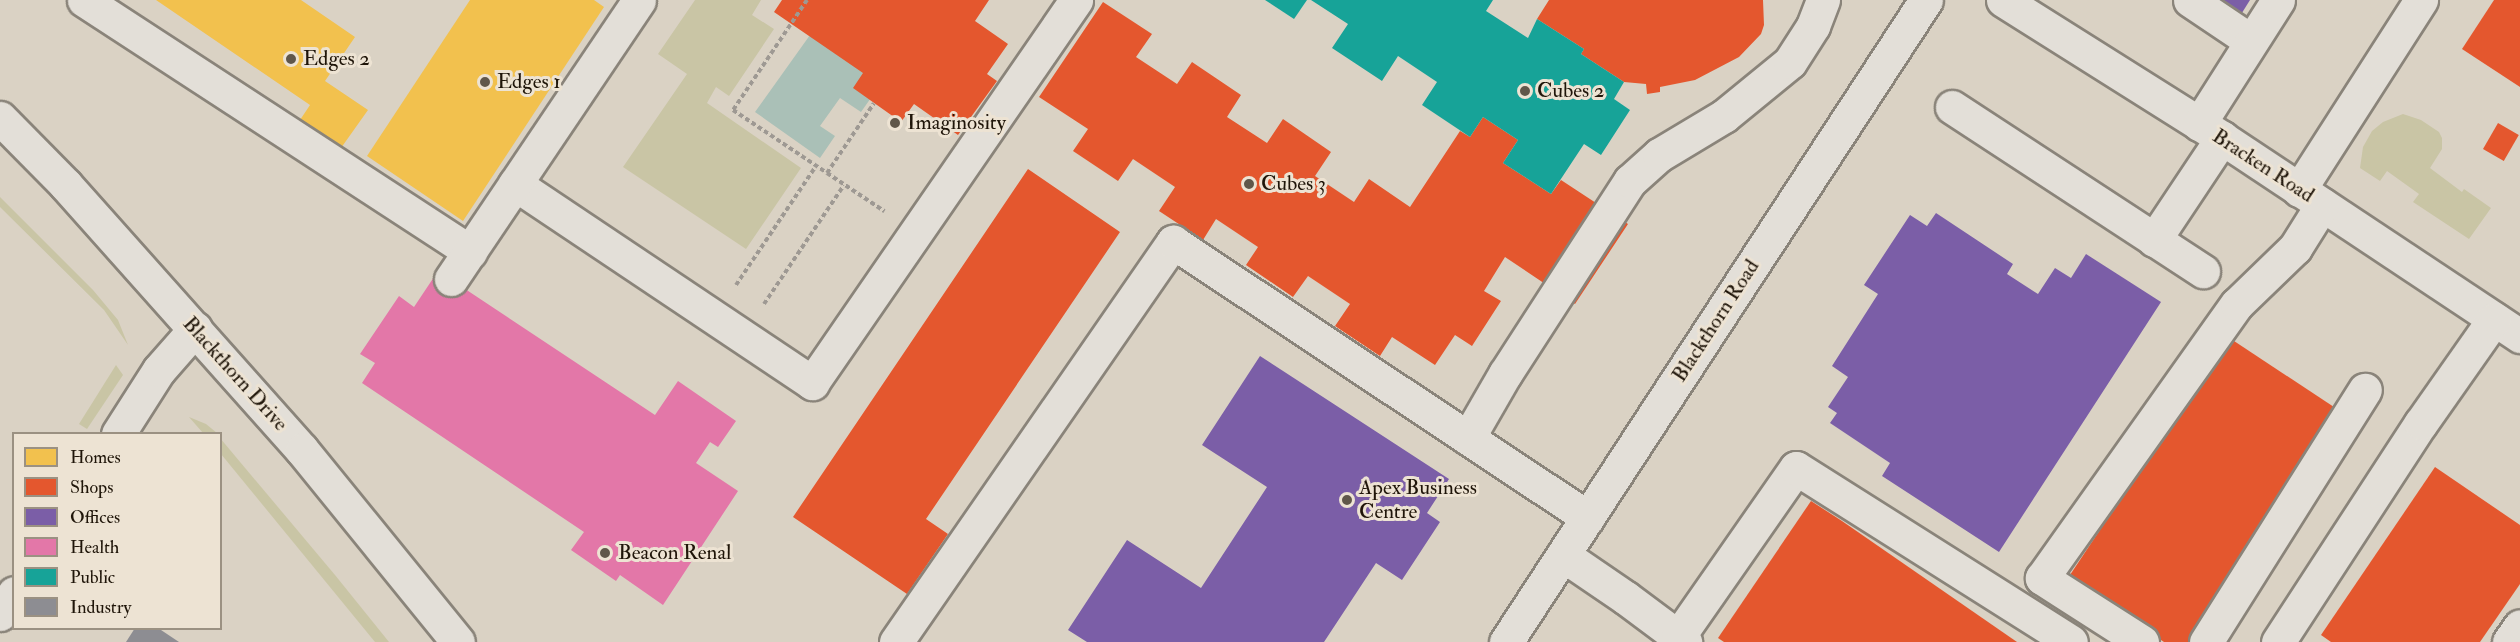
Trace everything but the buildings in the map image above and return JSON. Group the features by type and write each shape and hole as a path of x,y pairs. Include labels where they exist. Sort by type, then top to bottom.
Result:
{"street":[{"path":"84,0 470,252"},
{"path":"451,279 639,0"},
{"path":"515,184 812,383 1076,0"},
{"path":"1468,438 1505,374 1630,181 1659,155 1724,116 1790,62 1813,26 1823,0"},
{"name":"Blackthorn Road","path":"1506,642 1926,0"},
{"name":"Bracken Road","path":"2003,0 2210,131 2507,327"},
{"path":"2190,0 2251,40"},
{"path":"2154,240 2210,131 2251,40 2278,0"},
{"path":"2142,642 2042,578 2236,304 2295,248 2311,197 2421,0"},
{"path":"1952,107 2203,271"},
{"name":"Blackthorn Drive","path":"0,118 65,184 302,450 458,642"},
{"path":"896,642 1173,242 1588,518"},
{"path":"2278,642 2421,423 2507,327"},
{"path":"119,432 159,370 195,329"},
{"path":"2206,642 2364,390"},
{"path":"1563,555 1681,639 1796,468 2070,642"},
{"path":"0,614 12,596"},
{"path":"2509,642 2520,626"}],"path":[{"path":"807,0 733,110 916,232"},
{"path":"827,173 874,103"},
{"path":"714,317 816,166"},
{"path":"742,336 844,185"}],"shaded area":[{"path":"695,0 761,0 752,15 774,29 729,96 716,87 707,103 801,168 746,249 623,167 687,74 658,54"},
{"path":"835,0 940,0 861,112 840,98 820,126 835,136 820,158 755,112"},
{"path":"2403,114 2421,120 2439,132 2442,138 2442,149 2430,168 2462,192 2464,189 2491,208 2469,239 2413,202 2419,194 2387,171 2380,181 2360,168 2363,147 2372,131 2383,122"},
{"path":"0,197 93,290 118,320 128,345 104,310 0,207"},
{"path":"116,365 123,375 87,429 79,424"},
{"path":"189,417 206,424 216,432 202,432"},
{"path":"222,440 389,642 375,642 222,455"}],"place":[{"name":"Edges 2","path":"291,59"},
{"name":"Edges 1","path":"485,82"},
{"name":"Cubes 2","path":"1525,91"},
{"name":"Imaginosity","path":"895,123"},
{"name":"Cubes 3","path":"1249,184"},
{"name":"Apex Business Centre","path":"1347,500"},
{"name":"Beacon Renal","path":"605,553"}]}
